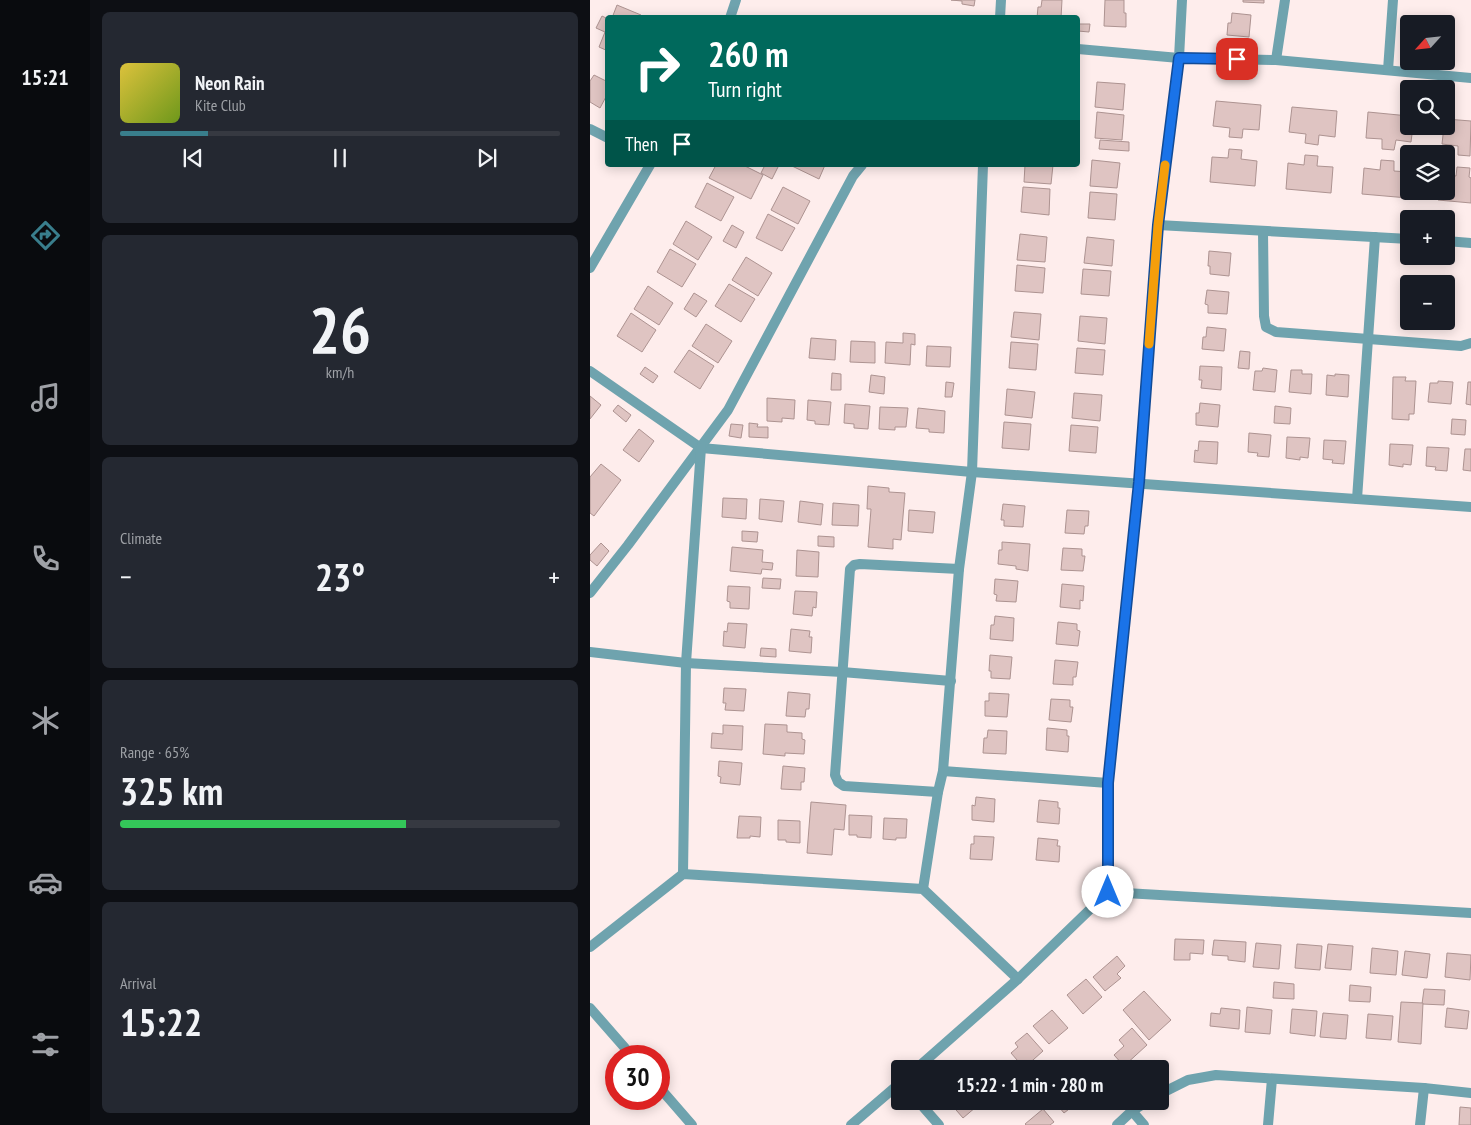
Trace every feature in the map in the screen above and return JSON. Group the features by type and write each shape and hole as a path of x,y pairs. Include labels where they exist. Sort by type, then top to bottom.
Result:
{"street":[{"path":"731,15 736,0"},
{"path":"1000,15 1001,0"},
{"path":"926,1060 1018,979 1108,892 1108,783 1139,482 1158,225 1179,58 1182,0"},
{"path":"1276,60 1285,0"},
{"path":"1388,70 1393,0"},
{"path":"1080,49 1179,58 1276,60 1471,78"},
{"path":"590,129 605,136"},
{"path":"590,268 649,167"},
{"path":"590,593 728,410 853,176 860,167"},
{"path":"923,889 943,771 958,569 972,472 983,167"},
{"path":"1158,225 1400,238"},
{"path":"1263,231 1264,316 1266,327 1276,332 1368,340 1461,346 1471,343"},
{"path":"1357,499 1375,237"},
{"path":"1455,242 1471,243"},
{"path":"590,371 700,448 972,472 1471,506"},
{"path":"683,874 686,663 700,448"},
{"path":"938,792 844,786 838,782 835,775 850,569 854,565 860,564 958,569"},
{"path":"590,652 686,663 842,672 951,681"},
{"path":"943,771 1108,783"},
{"path":"590,947 683,874 923,889 1018,979"},
{"path":"1108,892 1471,913"},
{"path":"590,1008 622,1045"},
{"path":"1169,1090 1188,1080 1216,1075 1424,1088 1471,1093"},
{"path":"1268,1125 1272,1079"},
{"path":"1420,1125 1424,1088"},
{"path":"851,1125 891,1091"},
{"path":"670,1100 692,1125"},
{"path":"926,1110 939,1125"},
{"path":"1117,1125 1132,1111 1144,1125"}],"building":[{"path":"951,0 975,0 974,6 962,4 962,1"},
{"path":"1042,0 1062,0 1061,15 1037,15 1038,7 1041,7"},
{"path":"1105,0 1124,0 1126,27 1104,26"},
{"path":"1243,0 1264,0 1264,3 1243,2"},
{"path":"617,5 641,15 613,15"},
{"path":"1232,13 1251,15 1249,37 1227,35 1228,23 1231,23"},
{"path":"602,16 605,18 605,32 596,28"},
{"path":"1080,24 1090,24 1089,32 1080,31"},
{"path":"605,32 605,50 599,47"},
{"path":"594,75 605,80 605,99 600,108 590,102 590,81"},
{"path":"1097,82 1125,84 1123,110 1095,107"},
{"path":"1216,101 1261,105 1259,130 1243,129 1242,138 1229,137 1230,128 1213,126"},
{"path":"1292,107 1337,111 1335,137 1319,135 1318,145 1305,143 1306,134 1289,132"},
{"path":"1097,112 1124,115 1122,140 1095,138"},
{"path":"1368,112 1400,115 1400,135 1412,135 1411,142 1396,140 1394,150 1382,149 1382,139 1366,138"},
{"path":"1455,120 1471,121 1470,156 1458,155 1458,146 1442,144 1443,135 1455,135"},
{"path":"1100,140 1129,142 1129,151 1099,149"},
{"path":"1229,149 1242,150 1241,159 1257,161 1255,186 1210,182 1212,157 1228,158"},
{"path":"1305,155 1318,156 1317,166 1333,167 1331,193 1286,189 1288,163 1304,165"},
{"path":"1092,160 1120,163 1117,188 1090,186"},
{"path":"1381,160 1394,161 1394,171 1400,171 1400,197 1362,194 1364,168 1380,170"},
{"path":"715,167 747,167 763,175 751,199 709,178"},
{"path":"764,167 778,167 772,179 761,173"},
{"path":"794,167 824,167 819,179"},
{"path":"1025,167 1053,167 1051,184 1024,182"},
{"path":"1457,167 1470,168 1471,203 1438,200 1455,200"},
{"path":"707,183 734,197 721,221 695,207"},
{"path":"783,187 810,201 798,224 771,210"},
{"path":"1023,187 1050,189 1049,215 1021,212"},
{"path":"1090,192 1117,194 1115,220 1088,218"},
{"path":"768,214 795,228 782,251 756,238"},
{"path":"686,221 712,237 698,260 673,244"},
{"path":"732,225 744,232 736,248 723,241"},
{"path":"1020,234 1047,237 1045,262 1017,260"},
{"path":"1087,237 1114,240 1112,266 1084,263"},
{"path":"670,249 696,264 682,287 657,272"},
{"path":"1209,251 1231,253 1229,276 1210,274 1210,266 1208,266"},
{"path":"746,257 772,273 758,296 732,280"},
{"path":"1017,265 1045,268 1043,293 1015,291"},
{"path":"1083,269 1111,271 1109,296 1081,294"},
{"path":"729,284 755,299 741,322 715,306"},
{"path":"648,286 673,303 659,325 634,309"},
{"path":"1207,290 1229,292 1227,314 1208,313 1208,305 1205,304"},
{"path":"694,293 707,301 696,317 684,309"},
{"path":"1014,312 1041,314 1039,340 1011,337"},
{"path":"631,313 656,330 642,352 617,336"},
{"path":"1080,316 1107,318 1105,344 1078,341"},
{"path":"706,324 732,341 718,363 692,346"},
{"path":"1207,327 1226,329 1224,351 1202,349 1203,337 1206,337"},
{"path":"903,333 915,334 915,345 911,344 910,365 885,363 886,342 903,343"},
{"path":"811,338 836,340 835,360 809,358"},
{"path":"851,341 875,342 875,363 850,362"},
{"path":"1011,342 1038,344 1036,370 1009,368"},
{"path":"927,346 951,347 950,367 926,366"},
{"path":"1077,348 1105,350 1103,375 1075,373"},
{"path":"689,350 714,366 700,389 674,372"},
{"path":"1240,351 1250,352 1249,369 1238,368"},
{"path":"1200,366 1222,367 1221,390 1201,388 1202,380 1199,380"},
{"path":"645,367 658,376 653,383 640,374"},
{"path":"1263,368 1277,370 1275,392 1253,390 1255,371 1262,371"},
{"path":"1291,370 1302,370 1302,374 1312,374 1311,394 1289,392"},
{"path":"832,373 841,374 841,390 831,390"},
{"path":"1335,374 1349,375 1348,397 1326,395 1327,375 1335,376"},
{"path":"871,375 885,377 884,394 869,392"},
{"path":"1393,377 1406,377 1405,381 1416,381 1414,414 1409,414 1409,420 1392,419"},
{"path":"1438,381 1453,382 1451,404 1428,402 1430,383 1438,383"},
{"path":"946,382 954,383 952,397 945,397"},
{"path":"1468,382 1471,382 1471,405 1466,404"},
{"path":"1007,389 1035,392 1032,418 1005,415"},
{"path":"1074,393 1102,395 1100,421 1072,418"},
{"path":"590,396 601,405 590,419"},
{"path":"767,398 795,400 794,419 782,418 782,422 767,421"},
{"path":"808,400 831,402 829,425 815,424 815,421 807,420"},
{"path":"1200,403 1220,405 1218,427 1196,425 1196,413 1199,413"},
{"path":"845,404 870,406 868,429 854,428 854,424 844,423"},
{"path":"618,405 631,415 626,422 613,411"},
{"path":"1275,406 1291,408 1290,424 1274,423"},
{"path":"880,407 908,408 906,427 895,427 895,430 879,429"},
{"path":"918,408 945,411 944,433 929,432 929,429 916,428"},
{"path":"1452,419 1466,420 1465,435 1451,434"},
{"path":"1004,422 1031,424 1029,450 1002,448"},
{"path":"749,423 758,424 757,427 768,427 768,438 749,437"},
{"path":"731,424 743,425 741,438 729,436"},
{"path":"1071,425 1098,427 1096,453 1069,451"},
{"path":"639,429 654,441 639,462 623,450"},
{"path":"1249,433 1271,435 1269,457 1257,456 1258,453 1248,452"},
{"path":"1287,437 1310,438 1308,458 1300,457 1300,460 1286,458"},
{"path":"1324,440 1346,441 1344,464 1332,463 1333,460 1323,459"},
{"path":"1199,441 1218,442 1217,464 1194,462 1195,450 1198,451"},
{"path":"1390,444 1413,445 1411,465 1403,464 1403,467 1389,465"},
{"path":"1427,447 1449,448 1447,471 1435,470 1436,467 1426,466"},
{"path":"1465,449 1471,449 1471,471 1463,470"},
{"path":"601,464 621,480 594,516 590,513 590,477"},
{"path":"868,486 889,488 889,492 905,493 901,540 893,539 893,549 868,547 871,509 867,509"},
{"path":"723,498 747,499 746,519 722,517"},
{"path":"760,499 784,501 782,522 759,519"},
{"path":"800,501 823,504 821,525 798,522"},
{"path":"833,503 859,505 858,526 832,525"},
{"path":"1003,504 1025,506 1023,527 1004,526 1004,520 1001,520"},
{"path":"909,510 935,512 933,533 908,531"},
{"path":"1067,510 1089,511 1088,526 1085,526 1084,534 1065,533"},
{"path":"742,531 758,532 757,542 742,541"},
{"path":"818,536 834,537 834,547 818,546"},
{"path":"1002,542 1030,544 1028,571 1016,569 1016,566 998,564 999,550 1002,550"},
{"path":"601,543 609,551 597,566 590,560 590,555"},
{"path":"732,547 763,550 762,562 773,563 772,570 762,569 761,574 730,571"},
{"path":"1063,548 1082,549 1082,556 1085,556 1083,571 1061,570"},
{"path":"797,550 819,552 818,577 796,576"},
{"path":"763,578 781,579 780,589 762,588"},
{"path":"995,579 1018,581 1016,602 996,601 997,595 994,594"},
{"path":"1062,584 1084,586 1083,601 1080,600 1080,609 1060,607"},
{"path":"728,586 750,587 749,609 730,608 730,602 727,601"},
{"path":"795,591 817,592 816,608 813,607 812,616 793,614"},
{"path":"995,616 1014,618 1013,641 990,639 991,625 994,625"},
{"path":"1058,622 1077,624 1077,630 1080,631 1078,646 1056,644"},
{"path":"728,623 747,624 745,648 723,646 724,631 727,632"},
{"path":"791,629 810,631 809,637 812,637 811,653 789,651"},
{"path":"761,648 776,649 776,657 760,656"},
{"path":"990,655 1012,657 1010,679 991,678 991,671 989,671"},
{"path":"1055,660 1078,662 1076,677 1073,677 1073,685 1053,684"},
{"path":"724,688 746,689 744,711 725,710 726,703 723,703"},
{"path":"788,692 810,694 809,709 806,709 805,717 786,716"},
{"path":"989,693 1009,694 1007,717 985,716 985,701 989,701"},
{"path":"1051,699 1070,700 1070,707 1073,707 1071,722 1049,720"},
{"path":"765,724 787,725 787,732 802,733 802,739 805,740 804,754 785,753 785,756 763,754"},
{"path":"723,725 743,726 742,750 711,748 712,733 723,734"},
{"path":"1047,728 1067,730 1067,736 1069,736 1068,752 1046,750"},
{"path":"988,730 1007,731 1006,754 983,753 984,738 987,738"},
{"path":"719,761 742,763 740,785 720,783 721,777 718,776"},
{"path":"783,766 805,768 804,782 801,782 801,790 781,789"},
{"path":"976,797 995,799 994,822 972,820 972,805 975,806"},
{"path":"1039,800 1058,802 1058,808 1060,808 1059,824 1037,822"},
{"path":"811,802 846,805 844,830 834,829 832,855 807,853"},
{"path":"849,815 872,816 871,838 849,835"},
{"path":"739,816 761,817 760,837 737,838"},
{"path":"884,818 907,819 906,838 896,838 896,840 883,839"},
{"path":"778,820 800,821 800,843 778,840"},
{"path":"974,836 994,837 992,860 970,859 971,844 974,844"},
{"path":"1038,838 1058,840 1057,846 1060,846 1059,862 1036,860"},
{"path":"1175,939 1204,940 1203,954 1190,953 1190,960 1174,960"},
{"path":"1214,940 1246,942 1245,962 1228,960 1228,956 1212,955"},
{"path":"1256,943 1281,945 1279,969 1253,967"},
{"path":"1297,944 1322,946 1320,970 1295,968"},
{"path":"1328,944 1353,946 1351,970 1325,968"},
{"path":"1372,948 1398,951 1396,975 1370,973"},
{"path":"1405,951 1430,954 1427,978 1402,975"},
{"path":"1447,953 1471,955 1470,980 1445,977"},
{"path":"1117,956 1125,966 1117,974 1121,978 1105,991 1093,977"},
{"path":"1086,979 1102,997 1083,1014 1067,995"},
{"path":"1274,982 1294,984 1294,999 1273,998"},
{"path":"1350,985 1371,987 1370,1002 1349,1001"},
{"path":"1424,989 1445,990 1444,1005 1422,1004"},
{"path":"1144,991 1171,1020 1149,1040 1123,1010"},
{"path":"1401,1002 1423,1003 1421,1044 1398,1042"},
{"path":"1247,1007 1272,1010 1270,1034 1245,1032"},
{"path":"1221,1008 1240,1010 1239,1029 1210,1026 1211,1013 1220,1014"},
{"path":"1447,1008 1469,1011 1467,1029 1445,1027"},
{"path":"1292,1009 1317,1011 1315,1036 1290,1033"},
{"path":"1052,1010 1068,1028 1049,1044 1033,1026"},
{"path":"1323,1013 1348,1015 1346,1039 1320,1037"},
{"path":"1368,1014 1393,1016 1391,1040 1366,1038"},
{"path":"1132,1028 1147,1045 1131,1060 1119,1060 1114,1055 1124,1046 1119,1040"},
{"path":"1027,1033 1043,1051 1033,1060 1017,1060 1011,1053 1018,1047 1015,1043"},
{"path":"1460,1107 1471,1108 1471,1125 1459,1125"},
{"path":"956,1110 972,1110 963,1118"},
{"path":"1042,1110 1054,1122 1050,1125 1025,1124"}],"slow traffic":[{"path":"1149,344 1158,225 1165,165"}],"route":[{"path":"1108,892 1108,783 1139,482 1158,225 1179,58 1237,59"}]}
